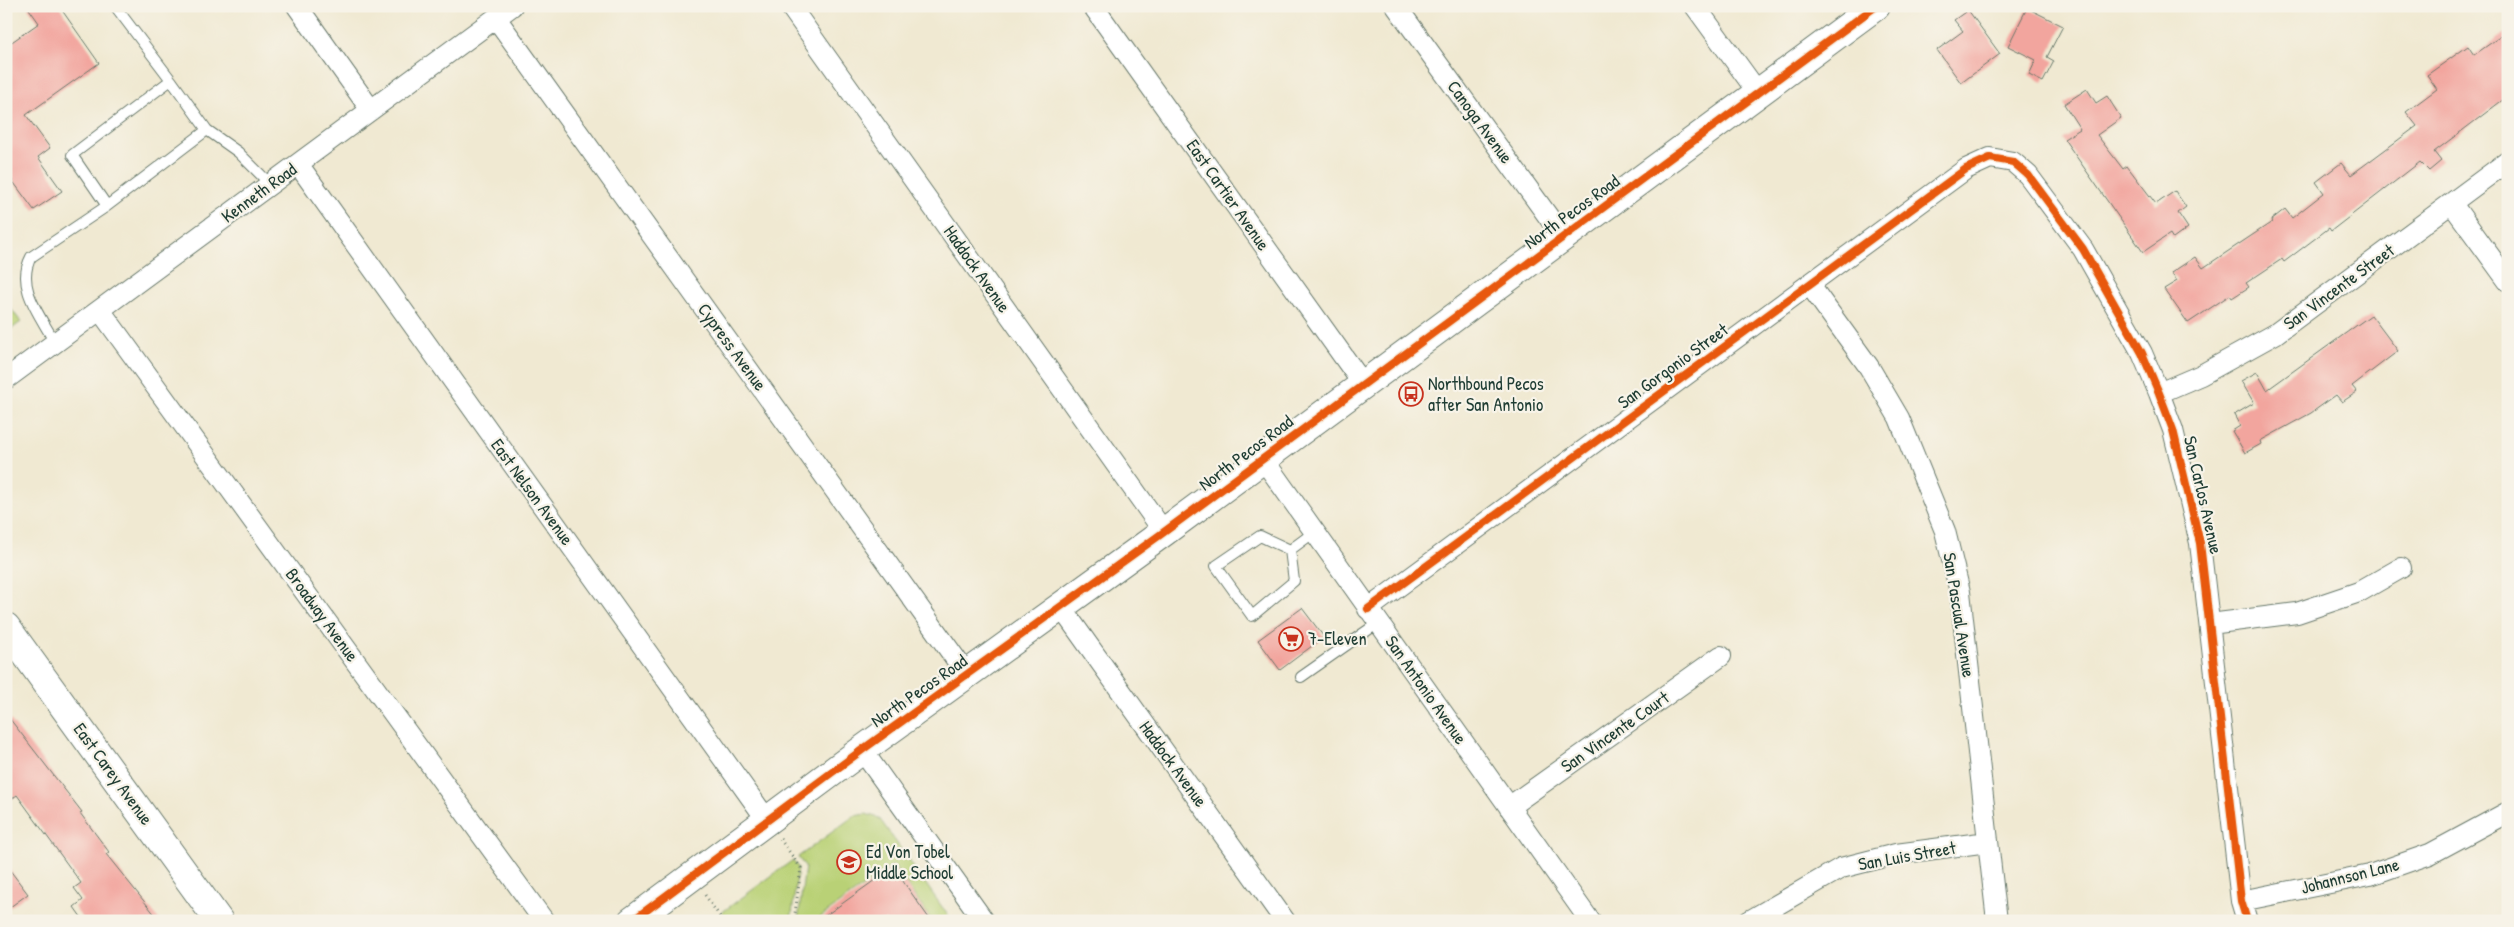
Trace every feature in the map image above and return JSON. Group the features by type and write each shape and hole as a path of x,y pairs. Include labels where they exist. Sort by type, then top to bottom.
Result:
{"main road":[{"name":"North Pecos Road","path":"632,921 862,750 968,676 1362,384 1760,94 1876,6"},
{"name":"East Carey Avenue","path":"6,627 219,921"}],"street":[{"path":"297,6 371,110"},
{"name":"Haddock Avenue","path":"790,6 1164,532"},
{"name":"East Cartier Avenue","path":"1093,6 1362,384"},
{"name":"Canoga Avenue","path":"1396,6 1563,237"},
{"path":"1695,6 1760,94"},
{"name":"Kenneth Road","path":"6,379 504,12"},
{"name":"Cypress Avenue","path":"504,12 968,676"},
{"name":"San Gorgonio Street","path":"1372,616 1809,284 1966,169 1990,158 2000,160"},
{"name":"San Carlos Avenue","path":"2000,160 2013,162 2028,175 2083,249 2142,353 2173,430 2200,543 2241,901 2246,921"},
{"name":"San Vincente Street","path":"2159,392 2201,375 2275,334 2508,161"},
{"name":"East Nelson Avenue","path":"298,164 767,820"},
{"path":"2452,204 2508,281"},
{"name":"San Pascual Avenue","path":"1809,284 1869,367 1899,418 1945,531 1960,592 1997,921"},
{"name":"Broadway Avenue","path":"100,310 544,921"},
{"name":"San Antonio Avenue","path":"1262,459 1590,921"},
{"path":"2210,624 2297,613 2359,592 2401,568"},
{"name":"Haddock Avenue","path":"1061,607 1285,921"},
{"name":"San Vincente Court","path":"1509,807 1721,656"},
{"path":"862,750 984,921"},
{"name":"Johannson Lane","path":"2241,901 2370,875 2430,854 2508,812"},
{"name":"San Luis Street","path":"1750,921 1841,868 1896,854 1988,842"}],"lane":[{"path":"115,6 172,80 207,130 228,143 270,184"},
{"path":"107,206 72,155 172,80"},
{"path":"55,343 29,296 25,278 26,266 31,257 107,206 207,130"},
{"path":"1290,550 1313,533"},
{"path":"1260,536 1290,550 1294,581 1252,616 1216,566 1260,536"},
{"path":"1301,677 1372,616"}],"path":[{"path":"767,820 802,868 794,921"},
{"path":"691,876 723,921"}],"green space":[{"path":"6,302 21,322 6,333"},
{"path":"866,814 879,818 952,921 932,921 893,865 815,921 798,921 805,867 798,857 854,816"},
{"path":"793,860 798,868 791,921 727,921 721,913"}],"building":[{"path":"27,6 59,6 99,63 26,115 50,148 38,157 62,191 34,210 6,172 6,46 39,23"},
{"path":"2027,8 2063,26 2047,57 2054,61 2043,82 2029,75 2036,60 2008,46"},
{"path":"1968,10 2000,54 1961,83 1937,50 1963,31 1954,20"},
{"path":"2508,31 2508,96 2434,152 2441,161 2429,171 2420,162 2331,231 2329,228 2284,262 2282,259 2246,283 2249,287 2232,298 2230,295 2188,323 2164,289 2177,281 2171,273 2195,257 2203,268 2272,222 2271,220 2285,209 2292,218 2324,193 2316,182 2341,163 2351,175 2417,126 2406,112 2437,89 2427,75 2468,46 2474,55"},
{"path":"2087,89 2096,103 2107,96 2121,118 2097,135 2123,169 2127,166 2156,204 2175,191 2186,207 2178,213 2188,228 2173,239 2170,234 2143,252 2064,139 2080,129 2064,104"},
{"path":"2371,315 2398,351 2352,386 2357,392 2342,402 2336,395 2311,413 2260,441 2261,444 2245,453 2232,431 2240,426 2234,415 2254,403 2241,381 2257,372 2267,390"},
{"name":"7-Eleven","path":"1302,608 1324,637 1280,670 1258,640"},
{"path":"6,714 82,812 80,813 109,852 106,854 160,921 84,921 74,907 83,900 74,888 81,883 17,795 6,803"},
{"path":"6,865 28,894 6,910"},
{"path":"893,867 931,921 818,921"}],"cycle path":[{"path":"632,921 862,750 1164,532 1876,6"},
{"path":"1368,609 1966,169 1990,158 2013,162 2028,175 2083,249 2142,353 2173,430 2200,543 2241,901 2247,921"}],"place":[{"name":"Northbound Pecos after San Antonio","path":"1411,394"},
{"name":"7-Eleven","path":"1291,639"},
{"name":"Ed Von Tobel Middle School","path":"849,862"}]}
